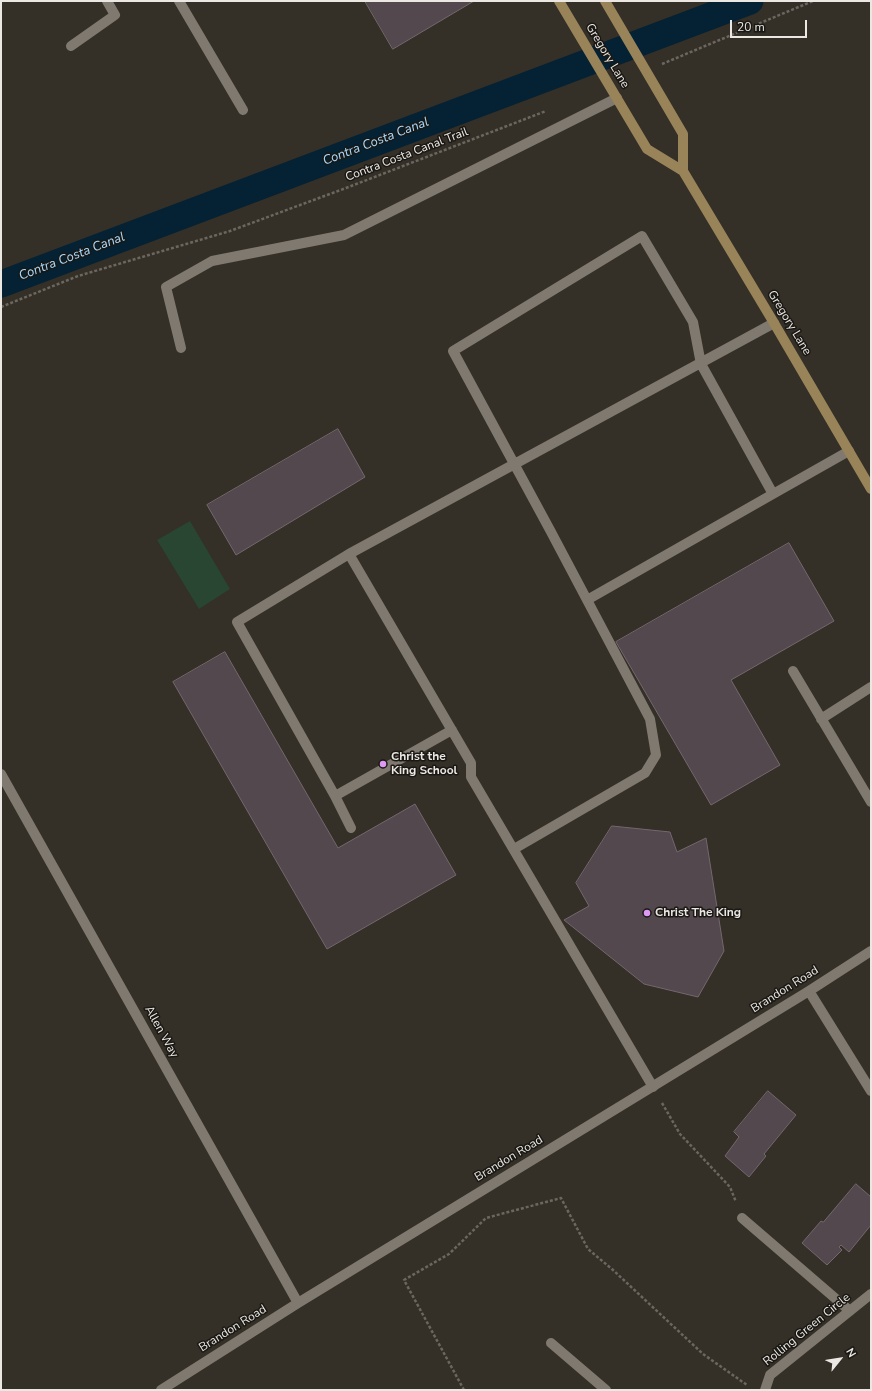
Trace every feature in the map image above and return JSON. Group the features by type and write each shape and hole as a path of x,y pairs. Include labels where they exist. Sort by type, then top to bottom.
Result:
{"main road":[{"name":"Gregory Lane","path":"559,1 647,149 683,172 774,323 871,489"},
{"path":"605,1 683,134 683,172"}],"street":[{"path":"71,46 115,15 107,1"},
{"path":"179,1 243,110"},
{"path":"181,348 166,288 212,261 344,235 617,98"},
{"path":"514,849 645,772 656,754 650,719 452,351 642,236 694,322 701,364 773,494"},
{"path":"351,828 335,796 238,622 349,554 774,323"},
{"path":"587,600 849,451"},
{"path":"349,554 471,763 471,777 653,1087"},
{"path":"793,671 871,802"},
{"path":"821,719 871,687"},
{"path":"335,796 452,730"},
{"name":"Allen Way","path":"1,774 298,1303"},
{"name":"Brandon Road","path":"161,1390 298,1303 653,1087 871,951"},
{"path":"809,991 871,1091"},
{"path":"742,1218 850,1311"},
{"name":"Rolling Green Circle","path":"764,1390 770,1375 871,1294"},
{"path":"550,1343 606,1390"}],"path":[{"path":"644,67 813,1"},
{"name":"Contra Costa Canal Trail","path":"1,307 78,276 230,231 553,108"},
{"path":"653,1087 680,1134 730,1187 742,1218"},
{"path":"464,1390 404,1280 449,1254 486,1218 561,1198 588,1249 613,1270 703,1354 748,1386"}],"green space":[{"path":"190,521 230,589 199,609 157,540"}],"building":[{"path":"365,1 474,1 393,49"},
{"path":"338,429 365,477 236,555 207,505"},
{"path":"789,543 834,621 731,680 780,765 711,805 616,642"},
{"path":"225,652 338,848 415,804 456,875 327,949 173,682"},
{"name":"Christ The King","path":"612,826 670,832 677,852 706,838 724,951 698,997 644,984 564,920 589,906 576,883"},
{"path":"768,1091 796,1115 764,1154 766,1156 749,1177 725,1156 739,1137 734,1132"},
{"path":"856,1184 871,1197 871,1225 849,1252 841,1245 839,1247 842,1250 827,1265 802,1243 821,1221 823,1222"}],"waterway":[{"name":"Contra Costa Canal","path":"1,284 750,1"}],"place":[{"name":"Christ the King School","path":"383,764"},
{"name":"Christ The King","path":"647,913"}]}
